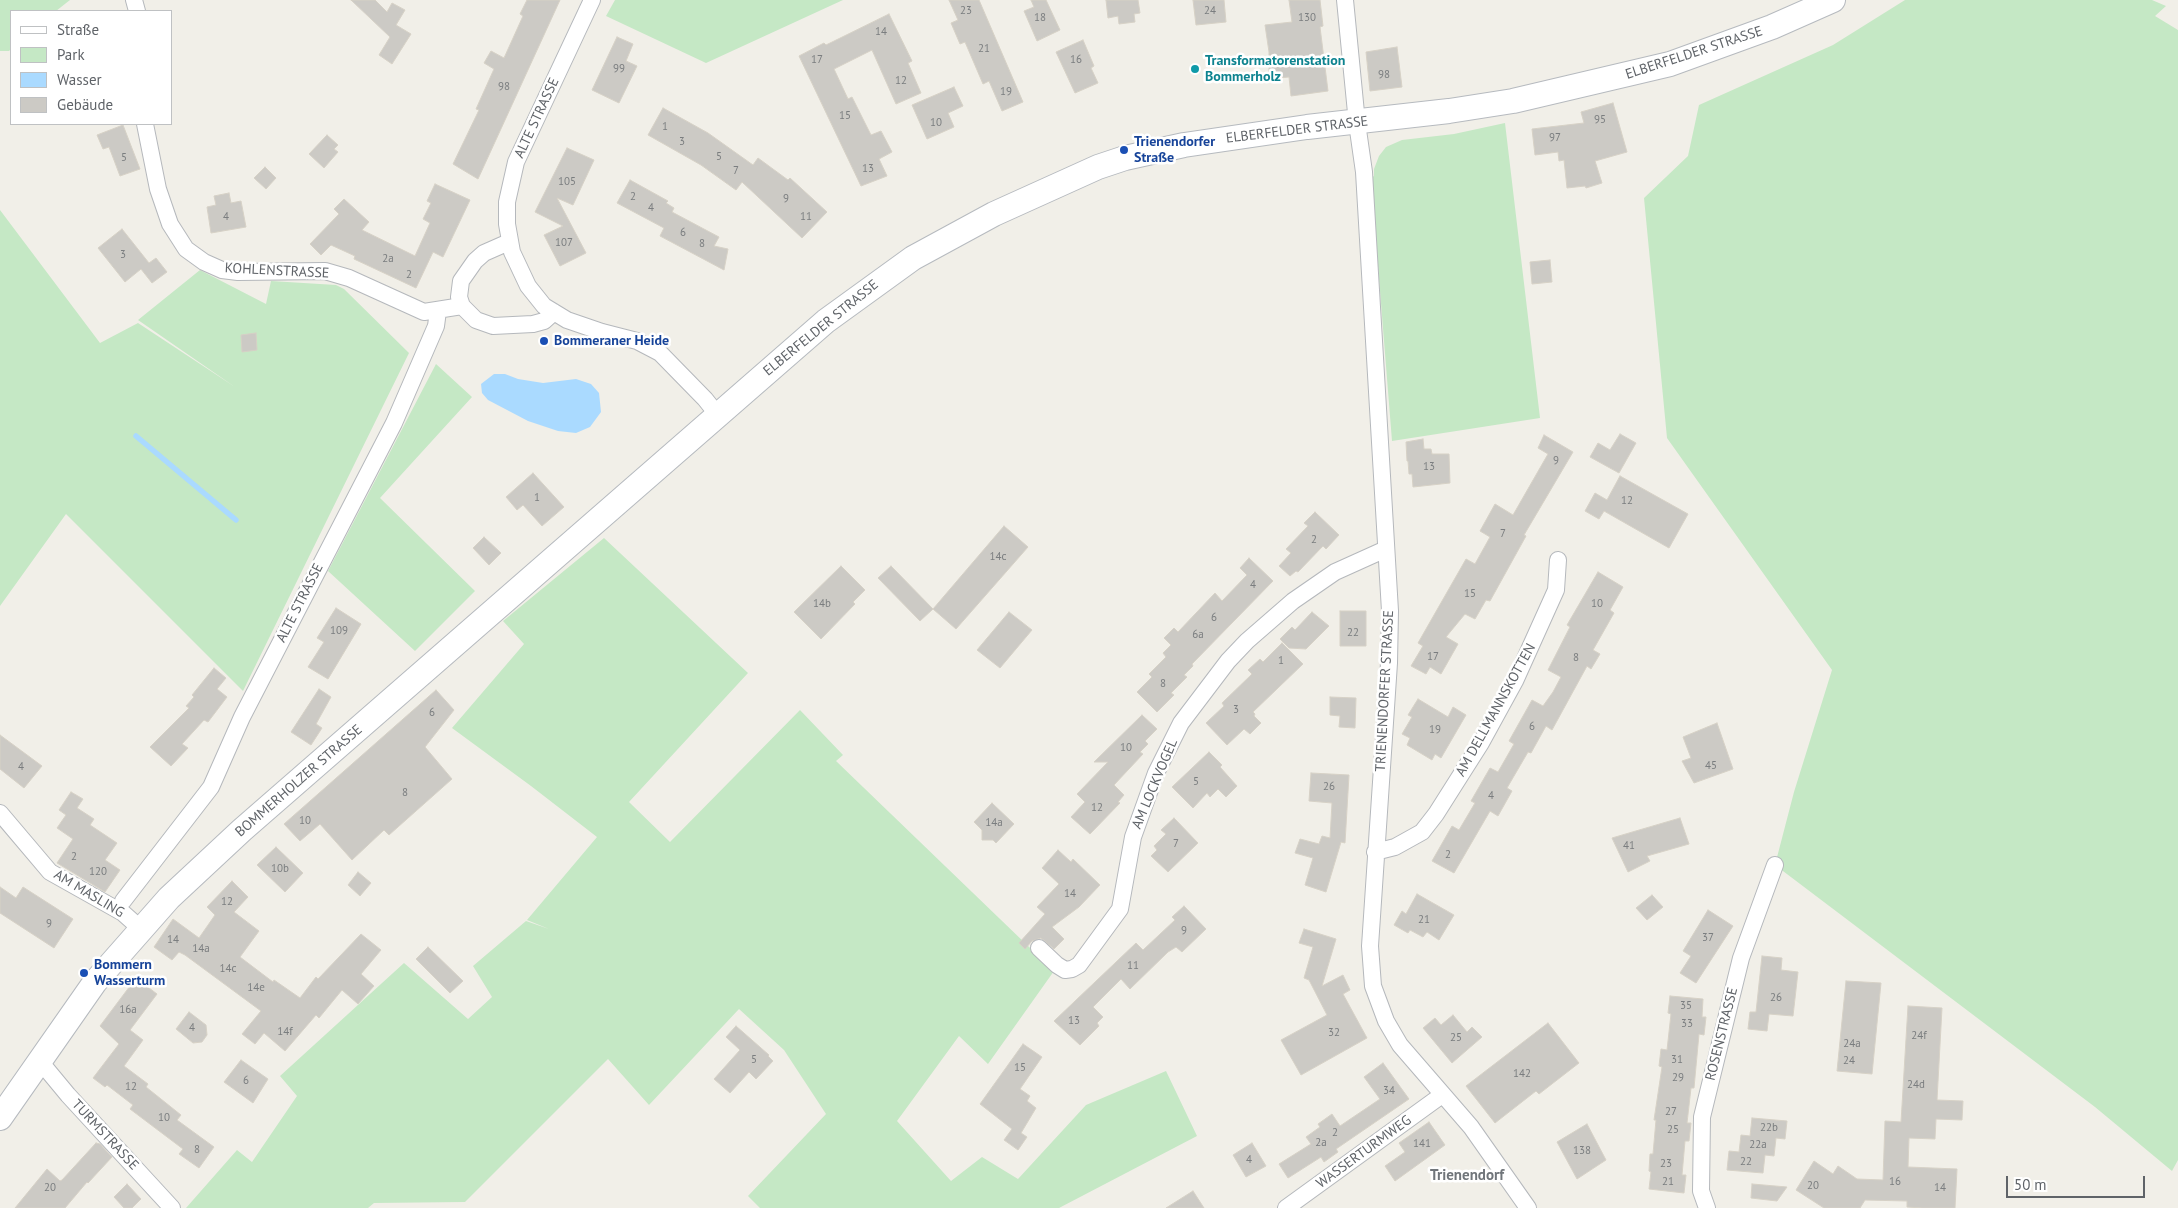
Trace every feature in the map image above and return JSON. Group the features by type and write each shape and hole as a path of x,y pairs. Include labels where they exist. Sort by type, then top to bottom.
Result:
{"main road":[{"name":"ELBERFELDER STRASSE","path":"639,483 826,321 876,283 966,227 1098,167 1126,158 1184,145 1513,101 1630,74 1717,48 1772,28 1833,0"},
{"name":"BOMMERHOLZER STRASSE","path":"0,1118 38,1060 94,982 169,898 242,830 639,483"}],"street":[{"name":"ALTE STRASSE","path":"592,0 516,162 507,202 509,242 528,286 544,306 567,320 637,341 660,352 717,414"},
{"name":"TRIENENDORFER STRASSE","path":"1345,0 1357,123 1364,172 1390,611 1389,664 1370,946 1373,986 1386,1021 1400,1045 1471,1127 1496,1164 1521,1195 1528,1208"},
{"name":"KOHLENSTRASSE","path":"145,125 155,174 165,210 178,237 186,248 199,260 222,270 238,272 326,271 349,278 424,312 438,311"},
{"path":"509,242 484,253 475,261 461,281 459,297 462,306 476,320 493,326 533,324 544,321 554,312"},
{"path":"438,311 462,306"},
{"name":"ALTE STRASSE","path":"122,901 211,787 242,717 394,423 436,326 438,311"},
{"name":"AM LOCKVOGEL","path":"1039,948 1056,965 1065,970 1072,969 1079,964 1120,909 1133,837 1156,773 1182,723 1228,661 1269,620 1308,590 1335,572 1386,549"},
{"name":"AM DELLMANNSKOTTEN","path":"1375,852 1395,847 1422,832 1436,814 1481,744 1515,681 1556,590 1558,560"},
{"name":"AM MASLING","path":"0,813 50,872 124,913 141,929"},
{"name":"ROSENSTRASSE","path":"1707,1208 1701,1190 1702,1117 1741,958 1775,865"},
{"name":"TURMSTRASSE","path":"38,1060 172,1208"},
{"name":"WASSERTURMWEG","path":"1286,1208 1442,1095"}],"green space":[{"path":"0,0 70,0 57,10 10,10 10,50 0,51"},
{"path":"615,0 843,0 706,63 606,16"},
{"path":"1905,0 2152,0 2166,6 2155,16 2178,30 2178,1160 2172,1171 2095,1107 1775,865 1794,792 1832,670 1667,438 1644,198 1688,156 1699,105 1833,45"},
{"path":"1505,123 1540,418 1392,441 1371,178 1374,176 1374,169 1379,156 1386,147 1402,140 1454,134"},
{"path":"0,210 100,343 138,323 235,387 138,320 200,270 266,304 271,281 336,285 344,289 409,353 243,691 66,514 0,606"},
{"path":"436,364 472,397 380,498 475,591 415,651 328,571"},
{"path":"604,538 748,673 629,802 670,842 800,710 843,755 836,761 1054,971 988,1064 959,1036 897,1121 951,1181 982,1157 1018,1179 1086,1105 1166,1071 1197,1136 1059,1208 760,1208 748,1196 826,1114 784,1050 739,1009 649,1105 608,1059 465,1202 374,1203 368,1208 186,1208 237,1150 252,1162 297,1096 280,1076 404,963 468,1019 492,997 473,966 526,921 549,929 527,920 597,837 452,728 524,644 503,621"}],"water":[{"path":"494,374 505,374 518,379 543,383 576,379 591,384 599,393 601,412 590,427 576,433 558,431 528,421 488,400 482,393 481,384"}],"building":[{"path":"351,0 375,0 387,12 392,3 405,10 396,25 411,34 392,64 379,55 390,37"},
{"path":"527,0 560,0 478,179 453,164 479,110 476,109 494,69 484,63 491,51 504,58 523,16 520,14"},
{"path":"949,0 979,0 1023,102 1002,111 989,81 983,84 965,42 960,44 951,23 958,20"},
{"path":"1031,0 1046,0 1060,30 1037,41 1024,11 1034,7"},
{"path":"1106,0 1138,0 1140,13 1134,14 1135,22 1119,24 1118,16 1108,18"},
{"path":"1193,0 1224,0 1226,22 1196,25"},
{"path":"1289,0 1320,0 1323,26 1320,27 1328,91 1291,96 1289,77 1269,79 1269,52 1265,25 1292,22"},
{"path":"889,14 912,61 908,63 921,93 896,104 872,50 834,69 848,99 852,97 871,135 881,131 892,152 879,159 887,176 861,186 799,56"},
{"path":"617,37 633,44 626,61 637,66 619,103 592,90"},
{"path":"1083,40 1094,66 1091,68 1098,83 1075,93 1056,52"},
{"path":"1397,47 1402,87 1370,91 1366,52"},
{"path":"954,87 963,106 948,113 954,127 927,139 912,105"},
{"path":"1613,103 1627,152 1595,161 1602,183 1586,188 1585,186 1567,188 1564,160 1559,161 1558,152 1535,155 1532,129 1584,123 1581,112"},
{"path":"663,108 708,133 753,165 758,158 788,180 790,178 827,212 802,238 742,182 736,190 701,165 648,135"},
{"path":"123,125 140,169 120,176 109,147 103,149 97,135"},
{"path":"327,135 338,145 334,149 338,152 324,168 309,154"},
{"path":"567,148 594,160 573,205 557,198 586,253 560,266 544,235 563,226 535,212"},
{"path":"265,167 276,178 266,189 254,178"},
{"path":"630,180 668,201 666,203 674,208 672,212 719,237 714,246 728,249 724,270 660,236 664,228 617,203"},
{"path":"435,184 470,200 443,257 433,252 416,288 354,259 355,256 331,245 321,255 310,244 339,214 334,209 344,199 369,222 362,230 415,256 430,223 423,219 431,203 427,201"},
{"path":"229,193 231,203 241,201 246,227 211,233 207,207 216,205 214,196"},
{"path":"122,229 149,263 156,258 167,272 152,283 141,269 125,282 98,248"},
{"path":"1550,260 1552,282 1532,284 1530,262"},
{"path":"256,333 257,350 242,352 241,335"},
{"path":"1620,434 1636,443 1619,473 1590,457 1598,443 1610,450"},
{"path":"1544,435 1573,452 1524,535 1526,536 1490,601 1486,600 1475,619 1465,614 1446,637 1458,644 1441,674 1430,667 1426,674 1411,666 1423,646 1418,643 1466,559 1475,564 1490,537 1480,531 1495,504 1513,515 1548,454 1538,448"},
{"path":"1423,439 1424,449 1431,449 1432,454 1449,454 1450,483 1413,487 1412,474 1409,474 1406,442"},
{"path":"533,473 564,507 542,526 523,505 517,510 506,497"},
{"path":"1620,476 1688,514 1669,548 1604,511 1599,519 1585,511 1595,493 1607,500"},
{"path":"1315,512 1339,535 1326,549 1323,546 1298,572 1296,571 1290,576 1279,566 1291,553 1286,549 1308,526 1304,523"},
{"path":"1004,526 1028,547 956,629 933,609"},
{"path":"484,537 501,553 489,565 473,548"},
{"path":"1249,558 1273,581 1192,664 1193,666 1184,675 1187,677 1171,693 1174,695 1157,712 1137,692 1152,677 1149,674 1166,657 1163,653 1171,645 1164,638 1174,628 1178,632 1215,593 1222,601 1247,575 1240,568"},
{"path":"841,566 865,590 853,602 855,604 821,639 794,612"},
{"path":"891,566 933,609 920,621 878,578"},
{"path":"1598,572 1623,587 1610,610 1614,613 1593,650 1600,654 1591,669 1587,666 1552,730 1546,726 1531,753 1528,752 1507,788 1512,791 1498,816 1490,811 1454,873 1432,861 1452,826 1459,830 1475,803 1471,801 1490,768 1498,772 1514,744 1509,741 1532,700 1543,706 1553,692 1561,677 1548,670 1570,627 1567,625"},
{"path":"336,608 361,624 328,679 308,667 324,642 317,638"},
{"path":"1340,611 1366,611 1366,646 1340,646"},
{"path":"1009,612 1032,630 1000,668 977,650"},
{"path":"1312,612 1329,626 1306,649 1289,648 1280,639 1292,627 1295,630"},
{"path":"1282,643 1303,664 1253,712 1254,716 1261,723 1250,734 1244,729 1227,745 1206,723 1224,706 1222,703 1252,674 1248,670 1260,659 1263,662"},
{"path":"214,668 226,678 217,689 227,697 208,722 204,720 182,744 188,748 171,766 150,747 189,708 186,706 194,697 192,695"},
{"path":"319,689 331,697 316,724 322,728 311,745 291,732"},
{"path":"436,690 454,710 425,747 452,779 389,835 384,830 352,860 320,824 300,841 284,824"},
{"path":"1330,697 1356,698 1355,728 1339,727 1340,716 1330,715"},
{"path":"1418,699 1448,717 1453,707 1466,715 1441,758 1435,754 1432,760 1407,745 1410,738 1402,734 1412,717 1408,715"},
{"path":"1142,715 1157,729 1145,741 1148,744 1140,752 1143,754 1114,785 1124,795 1118,802 1120,803 1090,834 1071,817 1085,802 1077,794 1108,762 1094,762"},
{"path":"1717,723 1733,769 1694,783 1682,761 1691,758 1683,737"},
{"path":"0,735 42,766 24,788 0,769"},
{"path":"1209,752 1222,765 1220,767 1237,786 1226,797 1218,789 1210,797 1207,793 1193,808 1172,787"},
{"path":"1311,773 1349,775 1345,843 1341,842 1326,892 1305,885 1313,858 1295,853 1300,839 1319,844 1322,836 1330,838 1332,803 1309,801"},
{"path":"71,792 83,799 77,808 94,819 90,825 117,843 105,860 120,870 105,892 57,863 73,839 57,828 66,815 59,810"},
{"path":"992,803 1014,824 996,843 993,840 982,840 982,830 974,822"},
{"path":"1174,818 1198,843 1168,872 1151,856 1157,850 1154,846 1166,834 1161,830"},
{"path":"1680,818 1689,844 1647,856 1650,861 1628,872 1612,838"},
{"path":"276,847 303,873 285,892 257,865"},
{"path":"1058,850 1071,862 1073,859 1100,885 1079,907 1052,927 1064,939 1054,949 1041,938 1032,941 1025,949 1019,943 1045,914 1037,907 1059,884 1042,868"},
{"path":"358,872 371,883 360,896 348,885"},
{"path":"232,881 248,897 234,912 259,931 240,957 273,982 274,980 300,998 316,977 318,979 361,934 381,950 361,974 374,986 358,1004 342,990 319,1018 316,1015 285,1051 264,1033 255,1044 242,1034 261,1011 185,955 179,952 172,960 154,947 173,919 199,938 215,915 207,907"},
{"path":"0,887 16,898 23,887 73,919 54,948 0,913"},
{"path":"1417,894 1454,915 1439,940 1427,932 1423,937 1410,930 1408,933 1394,925 1402,911 1406,914"},
{"path":"1652,895 1663,907 1647,920 1636,908"},
{"path":"1184,906 1206,929 1182,952 1176,947 1168,952 1130,989 1121,979 1093,1007 1103,1017 1097,1023 1099,1026 1080,1045 1054,1021 1136,943 1143,950 1175,920 1172,917"},
{"path":"1708,910 1733,926 1696,983 1680,973 1691,956 1683,951"},
{"path":"1304,929 1336,939 1322,986 1343,975 1350,990 1343,994 1367,1038 1301,1075 1281,1040 1327,1015 1309,980 1304,978 1313,947 1299,943"},
{"path":"428,947 463,981 450,993 416,959"},
{"path":"1762,956 1782,958 1781,970 1798,972 1793,1016 1769,1014 1767,1031 1748,1029 1750,1012 1756,1012"},
{"path":"136,978 157,994 130,1030 143,1040 124,1066 148,1084 146,1087 181,1115 177,1120 214,1147 199,1168 179,1154 183,1149 130,1109 133,1105 107,1085 105,1087 93,1078 119,1044 100,1026"},
{"path":"1846,981 1881,983 1872,1074 1837,1071"},
{"path":"1670,996 1703,999 1702,1017 1706,1017 1704,1035 1699,1034 1694,1088 1691,1088 1687,1123 1691,1123 1689,1141 1685,1141 1682,1175 1686,1175 1684,1193 1649,1189 1651,1172 1649,1171 1650,1154 1653,1154 1656,1120 1654,1120 1662,1067 1659,1066 1661,1049 1667,1050 1671,1014 1668,1013"},
{"path":"1908,1006 1942,1008 1937,1100 1963,1101 1962,1120 1936,1119 1935,1139 1909,1138 1908,1167 1957,1169 1955,1208 1907,1207 1907,1201 1865,1200 1860,1208 1824,1208 1796,1190 1814,1161 1833,1174 1838,1166 1857,1179 1883,1180 1885,1121 1901,1122"},
{"path":"189,1012 206,1025 207,1035 202,1042 193,1043 176,1029"},
{"path":"1453,1015 1467,1032 1472,1027 1482,1037 1452,1063 1423,1028 1435,1018 1441,1025"},
{"path":"1548,1023 1579,1063 1539,1094 1536,1091 1495,1123 1466,1086"},
{"path":"736,1026 769,1055 773,1061 756,1079 749,1072 730,1093 714,1079 740,1050 726,1037"},
{"path":"1023,1044 1042,1057 1020,1089 1030,1096 1027,1101 1036,1108 1021,1133 1027,1137 1018,1150 1004,1140 1012,1129 980,1104"},
{"path":"241,1060 268,1079 253,1103 224,1082"},
{"path":"1383,1063 1409,1099 1336,1149 1338,1152 1324,1162 1321,1157 1288,1178 1279,1164 1311,1144 1306,1137 1320,1127 1318,1124 1332,1114 1340,1126 1380,1099 1364,1077"},
{"path":"1752,1118 1787,1121 1785,1139 1776,1138 1774,1156 1765,1155 1763,1173 1727,1170 1729,1151 1739,1152 1741,1135 1750,1136"},
{"path":"1429,1122 1445,1145 1395,1181 1385,1166 1405,1152 1399,1143"},
{"path":"1587,1124 1606,1160 1577,1179 1557,1142"},
{"path":"96,1143 100,1144 112,1157 65,1208 15,1208 47,1169 60,1181 62,1180"},
{"path":"1252,1143 1266,1166 1246,1177 1233,1155"},
{"path":"127,1184 141,1199 132,1208 124,1208 114,1197"},
{"path":"1752,1184 1787,1187 1777,1201 1751,1198"},
{"path":"1193,1191 1204,1208 1166,1208"}],"waterway":[{"path":"136,436 236,520"}],"place":[{"name":"Transformatorenstation Bommerholz","path":"1195,69"},
{"name":"Trienendorfer Straße","path":"1124,150"},
{"name":"Bommeraner Heide","path":"544,341"},
{"name":"Bommern Wasserturm","path":"84,973"}],"district":[{"name":"Trienendorf","path":"1467,1176"}]}
